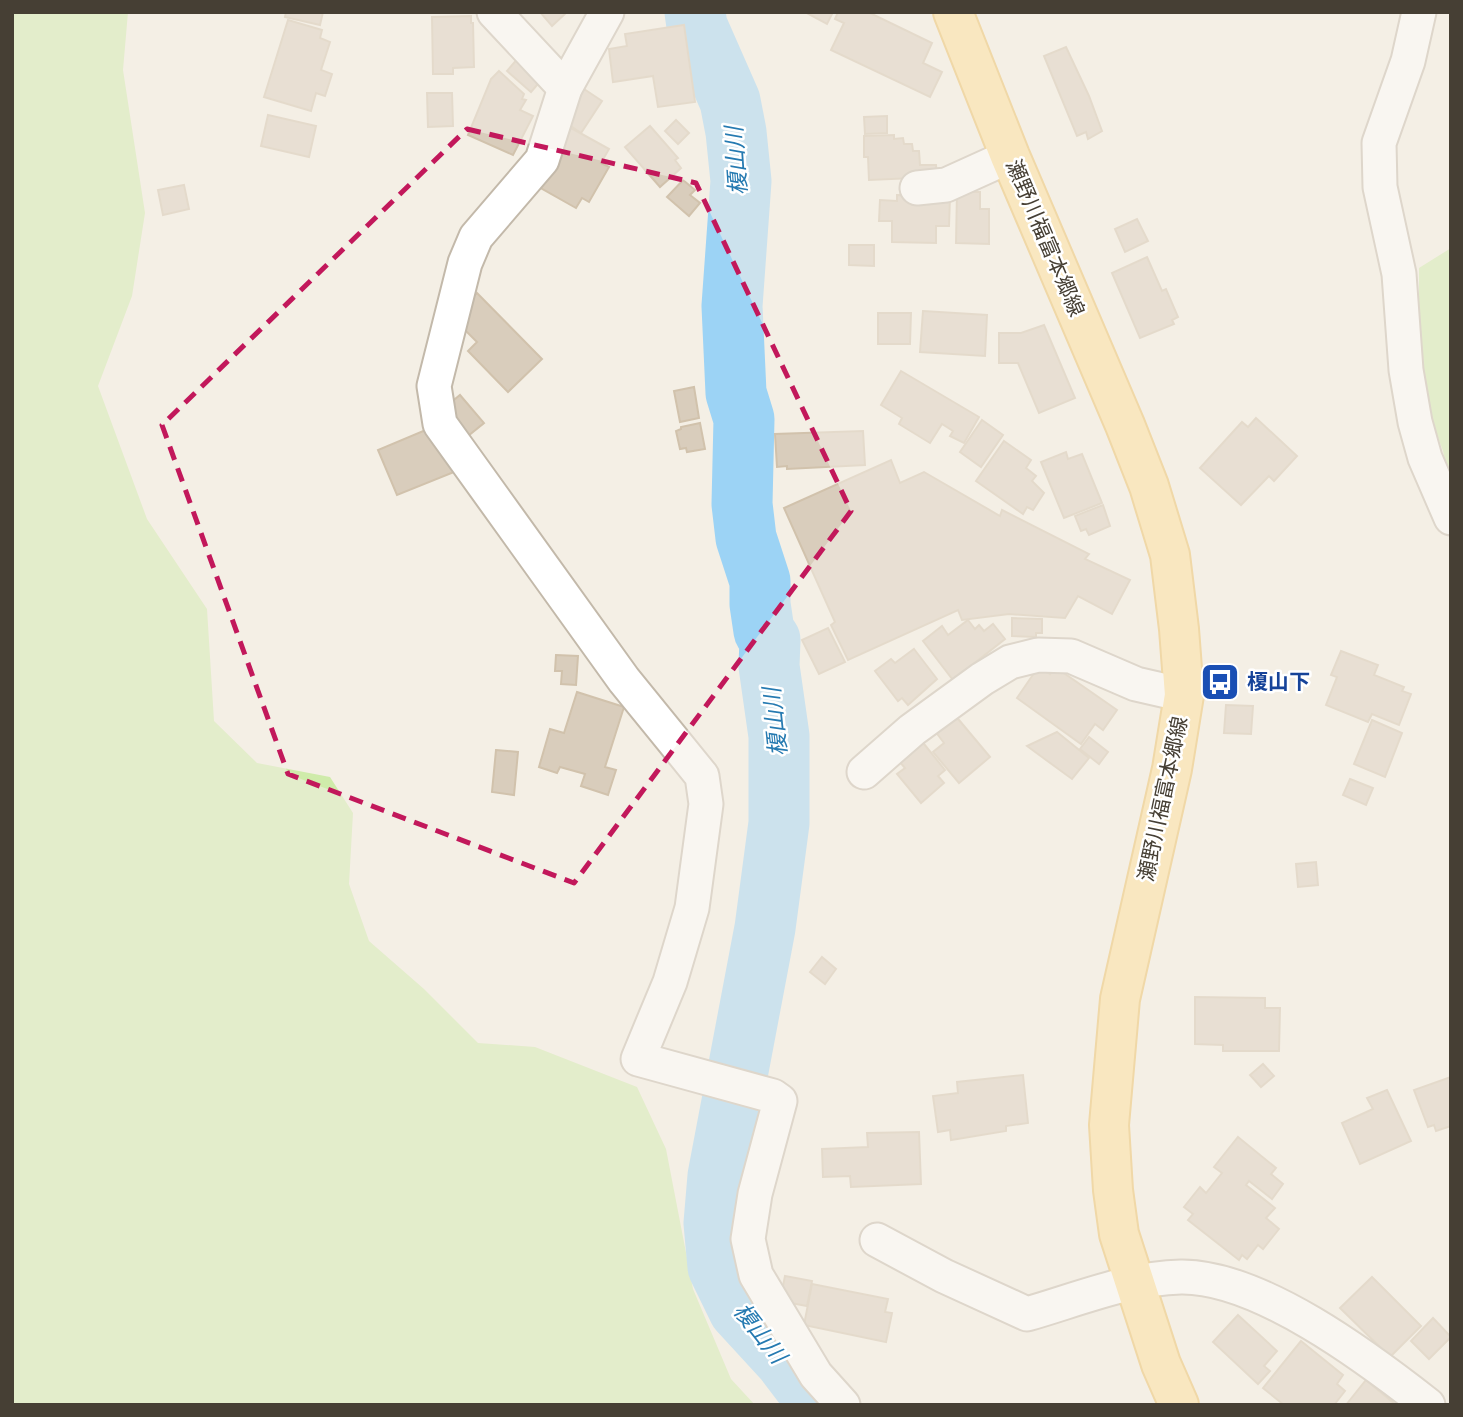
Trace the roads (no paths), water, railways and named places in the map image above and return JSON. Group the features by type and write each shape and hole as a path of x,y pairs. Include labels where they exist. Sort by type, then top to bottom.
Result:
{"main road":[{"name":"瀬野川福富本郷線","path":"953,12 1010,156 1125,425 1149,486 1170,555 1180,629 1184,695 1172,769 1120,999 1109,1125 1119,1234 1161,1364 1179,1405"}],"street":[{"path":"494,12 565,88"},
{"path":"607,12 565,88 542,160 476,237 465,263 434,386 440,424 624,680 702,776 706,804 692,908 670,982 638,1059 773,1096 780,1101 755,1194 748,1239 756,1275 816,1375 843,1405"},
{"path":"1419,12 1408,61 1380,143 1380,187 1399,274 1406,370 1415,422 1425,458 1451,518"},
{"path":"917,188 946,185 1010,156"},
{"path":"864,772 912,730 982,679 1010,662 1038,654 1071,656 1136,684 1184,695"},
{"path":"877,1240 1023,1314 1134,1283 1182,1277 1221,1281 1252,1293 1331,1335 1428,1405"}],"waterway":[{"name":"榎山川","path":"695,12 697,26 730,101 736,132 741,181 732,306 736,393 744,419 742,504 746,538 760,581 764,631 770,640 769,666 779,736 779,823 765,928 718,1176 714,1223 718,1267 739,1310 784,1359 819,1405"}],"place":[{"name":"榎山下","path":"1220,682"}]}
